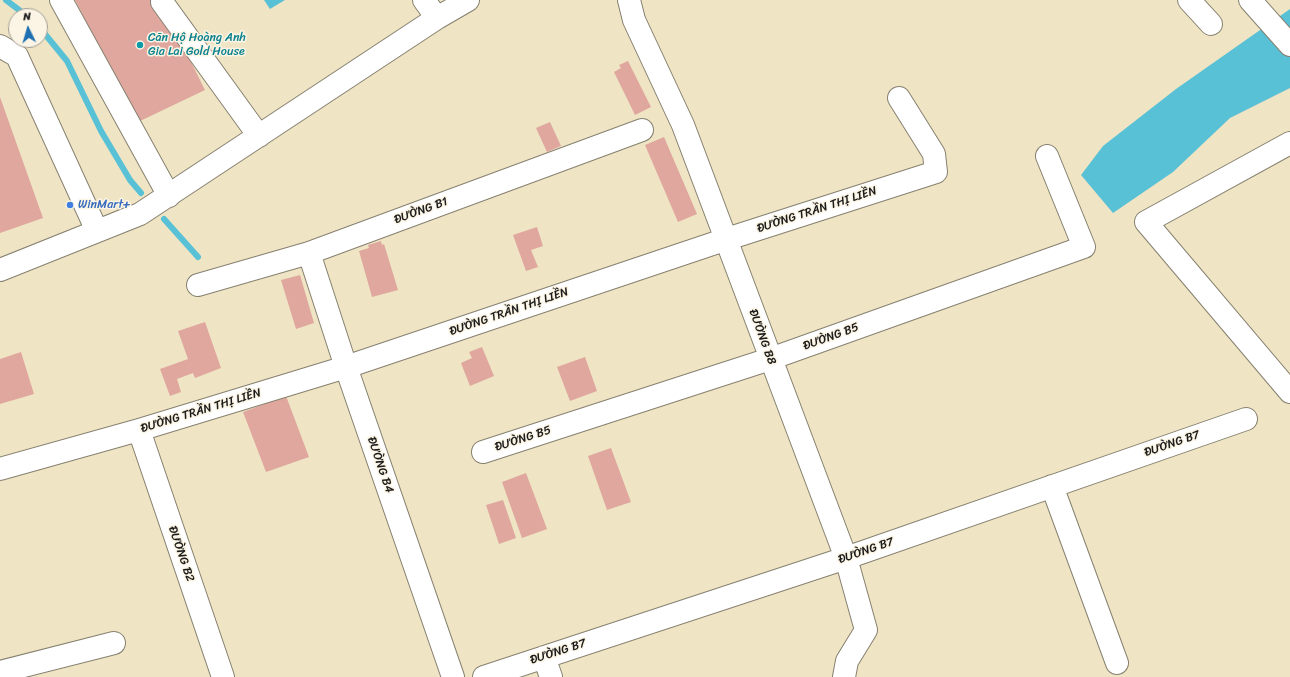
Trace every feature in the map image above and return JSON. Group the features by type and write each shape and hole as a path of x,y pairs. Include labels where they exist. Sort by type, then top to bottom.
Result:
{"street":[{"path":"61,0 169,196"},
{"path":"424,0 437,18"},
{"path":"0,270 140,214 437,18 468,0"},
{"name":"ĐƯỜNG B8","path":"629,0 634,20 683,125 846,558 866,630 847,662 844,677"},
{"path":"1189,0 1211,24"},
{"path":"1250,0 1290,45"},
{"path":"162,2 259,136"},
{"path":"0,46 17,56 97,231"},
{"name":"ĐƯỜNG TRẦN THỊ LIỀN","path":"0,469 139,430 346,367 726,239 936,172 934,154 899,98"},
{"name":"ĐƯỜNG B1","path":"198,285 309,253 642,130"},
{"path":"1290,143 1146,222 1290,392"},
{"name":"ĐƯỜNG B5","path":"483,452 770,359 1084,247 1047,156"},
{"name":"ĐƯỜNG B4","path":"309,253 346,367 453,677"},
{"name":"ĐƯỜNG B7","path":"484,677 547,667 846,558 1246,419"},
{"name":"ĐƯỜNG B2","path":"139,430 223,677"},
{"path":"1052,486 1118,663"},
{"path":"0,672 114,643"}],"water":[{"path":"264,0 285,0 270,9"},
{"path":"1290,9 1290,88 1230,118 1173,172 1113,213 1081,175 1103,146 1176,89"}],"building":[{"name":"Căn Hộ Hoàng Anh Gia Lai Gold House","path":"75,0 160,0 205,90 138,122"},
{"path":"628,61 651,107 635,115 614,72 621,68 619,65"},
{"path":"0,97 43,218 0,233"},
{"path":"550,122 561,146 547,152 536,128"},
{"path":"664,137 697,214 678,222 645,145"},
{"path":"537,227 543,246 531,250 538,267 526,271 513,235"},
{"path":"381,241 382,245 384,244 398,290 372,297 359,251 369,248 368,245"},
{"path":"300,275 314,323 296,329 281,280"},
{"path":"205,322 221,368 195,378 193,373 177,379 181,392 170,396 160,369 188,359 178,331"},
{"path":"482,347 494,376 470,386 461,363 472,358 469,352"},
{"path":"21,352 34,394 0,404 0,359"},
{"path":"585,357 597,391 570,401 557,367"},
{"path":"286,396 309,457 266,472 243,412"},
{"path":"611,448 631,502 607,510 588,456"},
{"path":"526,473 547,529 522,538 502,482"},
{"path":"503,500 516,538 499,544 486,505"}],"waterway":[{"path":"6,0 16,8"},
{"path":"48,38 67,61 101,131 130,180 141,193"},
{"path":"164,219 198,257"}],"place":[{"name":"Căn Hộ Hoàng Anh Gia Lai Gold House","path":"140,45"},
{"name":"WinMart+","path":"70,205"}]}
